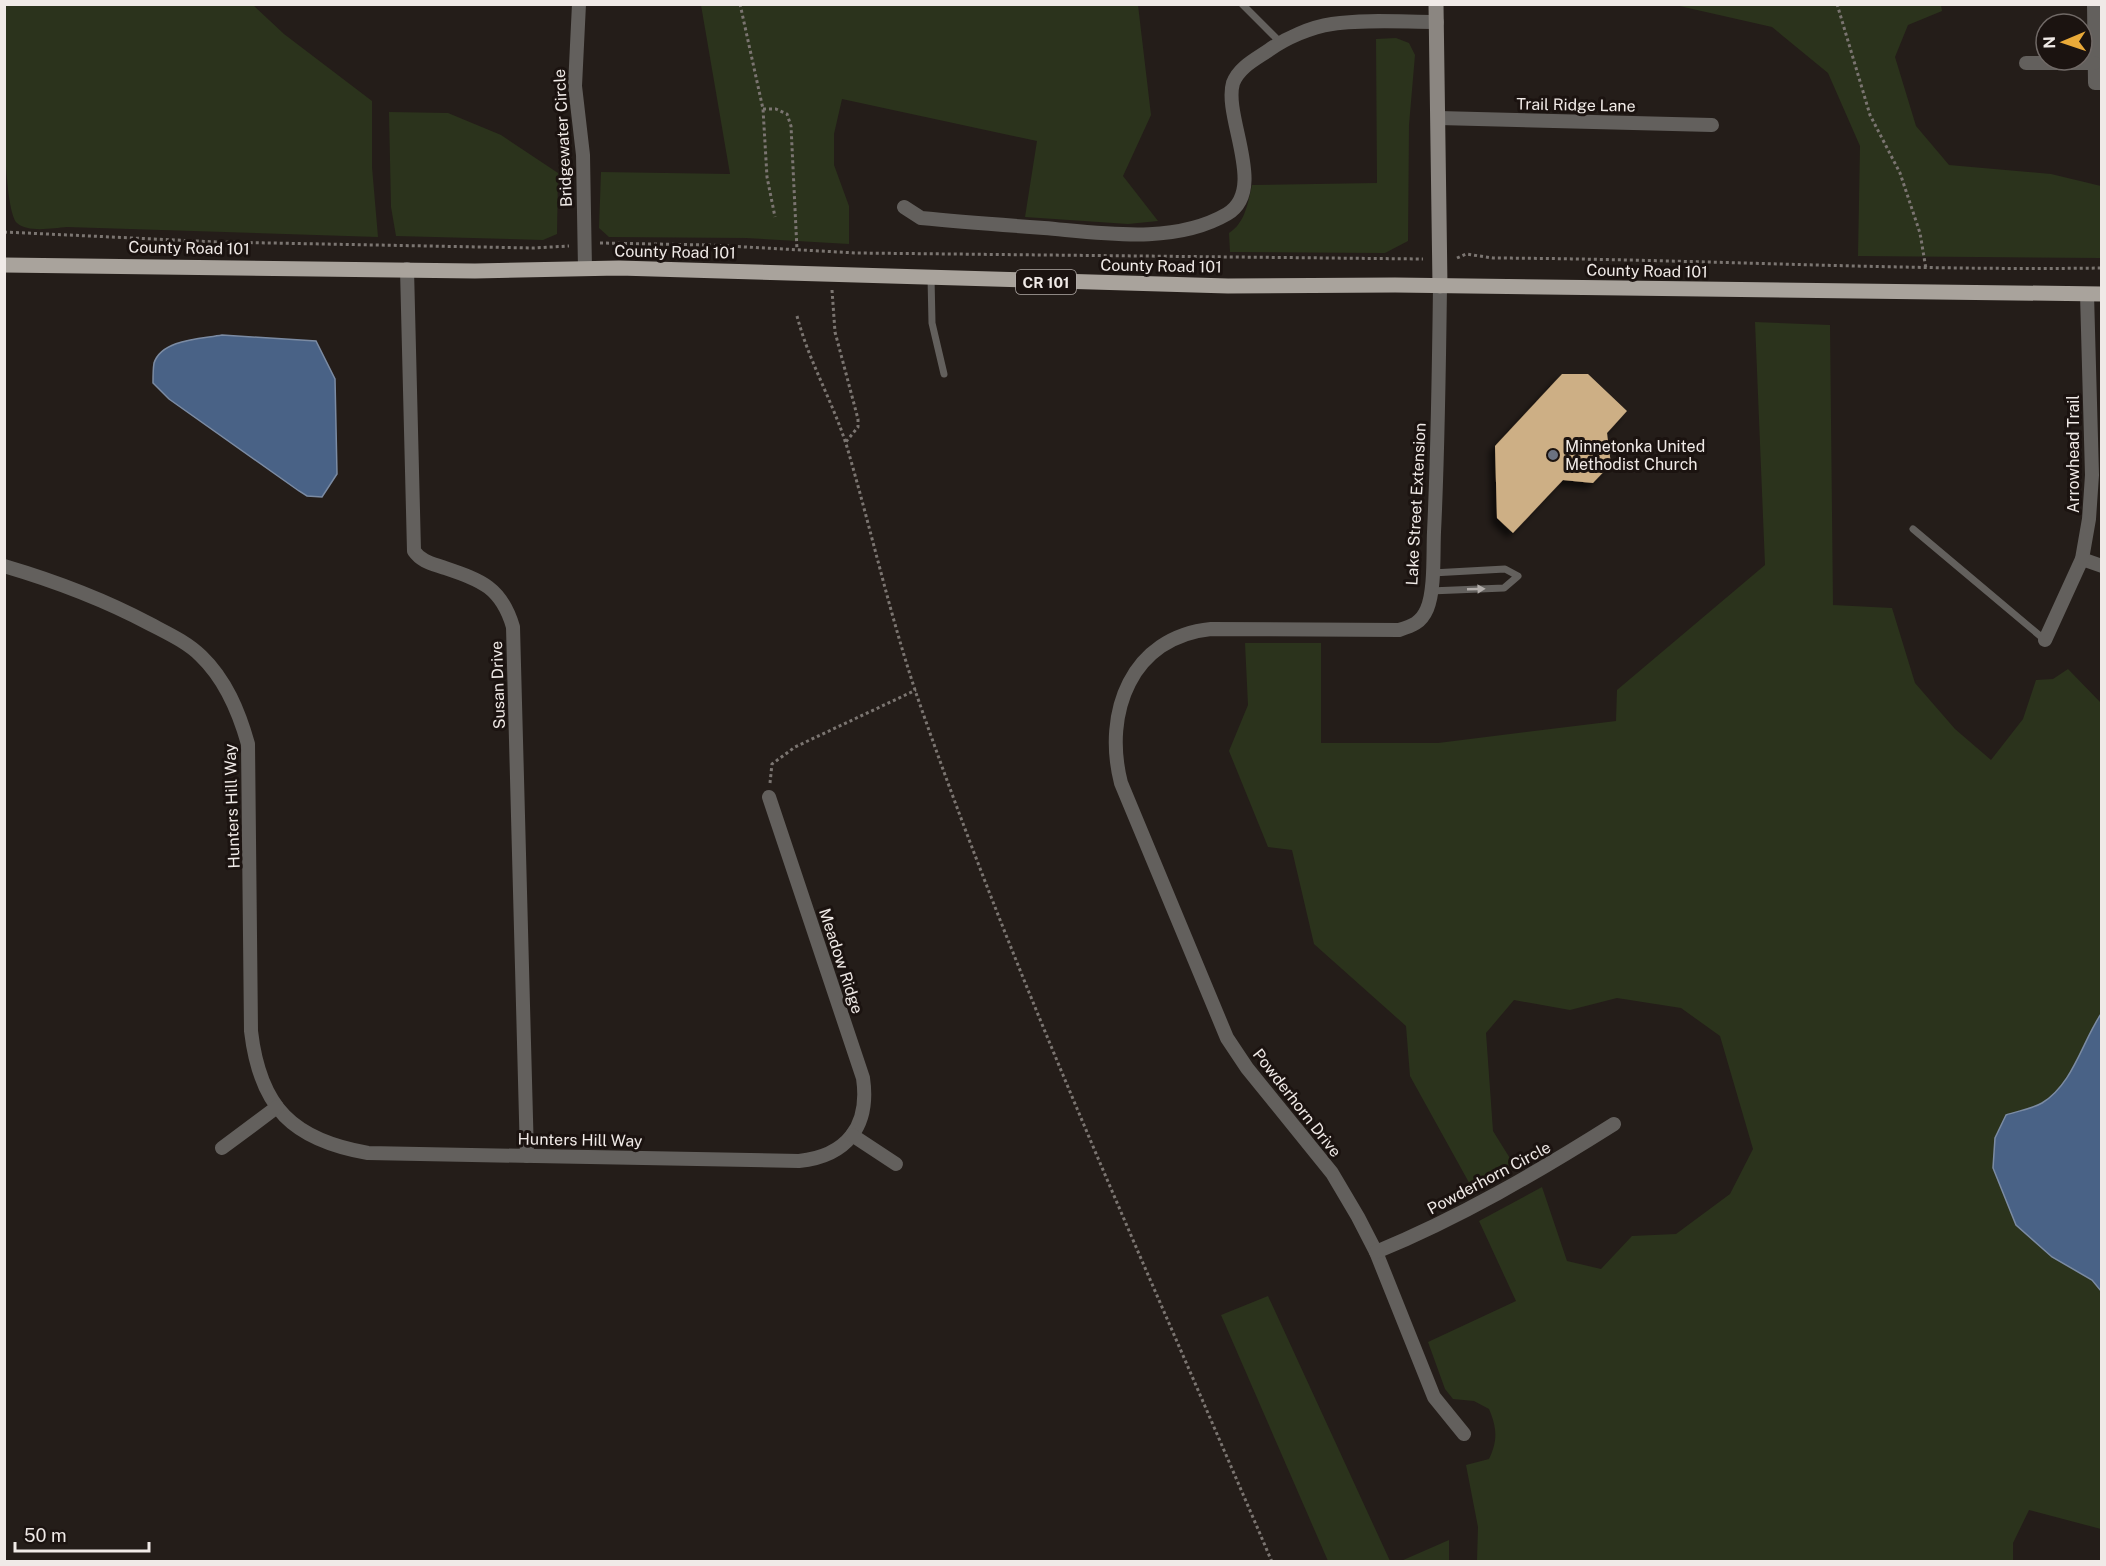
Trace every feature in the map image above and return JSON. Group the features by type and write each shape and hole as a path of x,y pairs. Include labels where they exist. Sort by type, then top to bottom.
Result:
{"main road":[{"name":"County Road 101","path":"4,265 585,269 1228,286 1440,285 2094,294"}],"street":[{"name":"Bridgewater Circle","path":"579,4 575,86 576,112 583,155 585,269"},
{"name":"Lake Street Extension","path":"1121,783 1114,758 1114,730 1120,704 1135,672 1147,657 1169,641 1195,630 1211,629 1399,630 1413,626 1422,619 1428,607 1438,468 1440,285 1436,4"},
{"path":"904,207 921,218 1132,235 1185,229 1228,213 1237,205 1242,191 1245,172 1233,99 1233,84 1242,68 1280,42 1332,24 1437,22"},
{"path":"2026,63 2034,63"},
{"path":"2094,63 2095,83 2102,83"},
{"name":"Trail Ridge Lane","path":"1439,118 1712,125"},
{"name":"Susan Drive","path":"407,269 414,551 420,559 474,578 492,589 507,606 513,627 527,1156"},
{"name":"Arrowhead Trail","path":"2045,640 2082,559 2090,519 2094,294"},
{"path":"2082,559 2102,566"},
{"name":"Hunters Hill Way","path":"4,566 62,583 118,607 172,636 201,656 222,682 239,712 248,744 250,780 251,1031 255,1064 266,1092 285,1118 309,1136 337,1148 368,1153 799,1161 819,1159 838,1150 852,1135"},
{"name":"Powderhorn Drive","path":"1121,783 1227,1038 1246,1068 1332,1173 1376,1252 1434,1396 1464,1434"},
{"name":"Meadow Ridge","path":"769,797 863,1078 866,1097 862,1118 852,1135"},
{"path":"222,1148 277,1107"},
{"name":"Powderhorn Circle","path":"1376,1252 1460,1214 1554,1162 1614,1124"},
{"path":"852,1135 896,1164"}],"lane":[{"path":"1242,4 1280,42"},
{"path":"931,278 932,323 944,374"},
{"path":"1913,529 2045,640"},
{"path":"1430,591 1504,588 1518,576 1505,569 1432,573"}],"path":[{"path":"740,4 763,110 767,177 775,216"},
{"path":"1837,4 1870,115 1900,173 1920,233 1926,269"},
{"path":"4,232 230,243 533,248 608,242 798,250 791,126 787,114 776,110 763,110"},
{"path":"833,302 837,340 858,419 858,427 845,443"},
{"path":"797,316 806,350 845,443 916,690 1002,928 1066,1085 1272,1562"},
{"path":"769,797 772,764 795,747 916,690"}],"green space":[{"path":"4,5 253,5 284,34 372,101 372,167 378,237 67,227 34,229 17,223 12,210 5,155"},
{"path":"701,5 1138,5 1151,115 1123,176 1158,221 1128,224 1025,217 1037,141 842,99 834,134 834,165 849,206 849,244 746,238 609,237 599,228 601,172 730,174"},
{"path":"1675,5 1941,5 1942,11 1908,25 1895,57 1916,126 1949,165 2051,174 2101,186 2101,258 1858,256 1860,146 1828,73 1772,27"},
{"path":"1396,38 1409,43 1415,55 1409,125 1408,241 1385,253 1230,252 1229,233 1242,218 1252,185 1377,183 1376,39"},
{"path":"389,112 448,113 501,135 558,173 557,234 543,240 396,236 391,207"},
{"path":"1755,322 1830,325 1833,605 1892,608 1915,683 1955,729 1991,760 2023,719 2036,680 2053,679 2068,669 2101,703 2101,1014 2069,1074 2053,1095 2038,1105 2006,1115 2052,1257 2092,1280 2101,1291 2101,1529 2029,1510 2013,1543 2013,1561 1477,1561 1478,1527 1466,1465 1489,1459 1495,1440 1494,1422 1489,1409 1474,1401 1453,1399 1445,1389 1428,1342 1516,1301 1479,1221 1542,1187 1567,1261 1601,1269 1632,1236 1676,1234 1730,1194 1753,1149 1720,1036 1681,1008 1617,998 1570,1010 1514,1000 1486,1033 1493,1131 1516,1168 1472,1188 1410,1076 1406,1026 1314,944 1292,850 1268,847 1229,751 1248,705 1245,643 1321,643 1321,743 1438,743 1616,721 1617,690 1765,565"},
{"path":"1268,1296 1390,1561 1328,1561 1221,1315"},
{"path":"1449,1540 1449,1561 1401,1561"}],"water":[{"path":"222,335 316,341 335,379 337,474 322,497 307,496 299,491 169,399 153,383 154,363 165,349 193,339"},
{"path":"2101,1014 2101,1291 2092,1280 2052,1257 2016,1225 1993,1168 1995,1138 2006,1115 2038,1105 2053,1095 2069,1074"}],"building":[{"name":"Minnetonka United Methodist Church","path":"1562,374 1588,374 1627,411 1607,433 1611,464 1593,483 1563,480 1513,533 1497,518 1495,446"}],"place":[{"name":"Minnetonka United Methodist Church","path":"1553,455"}]}
